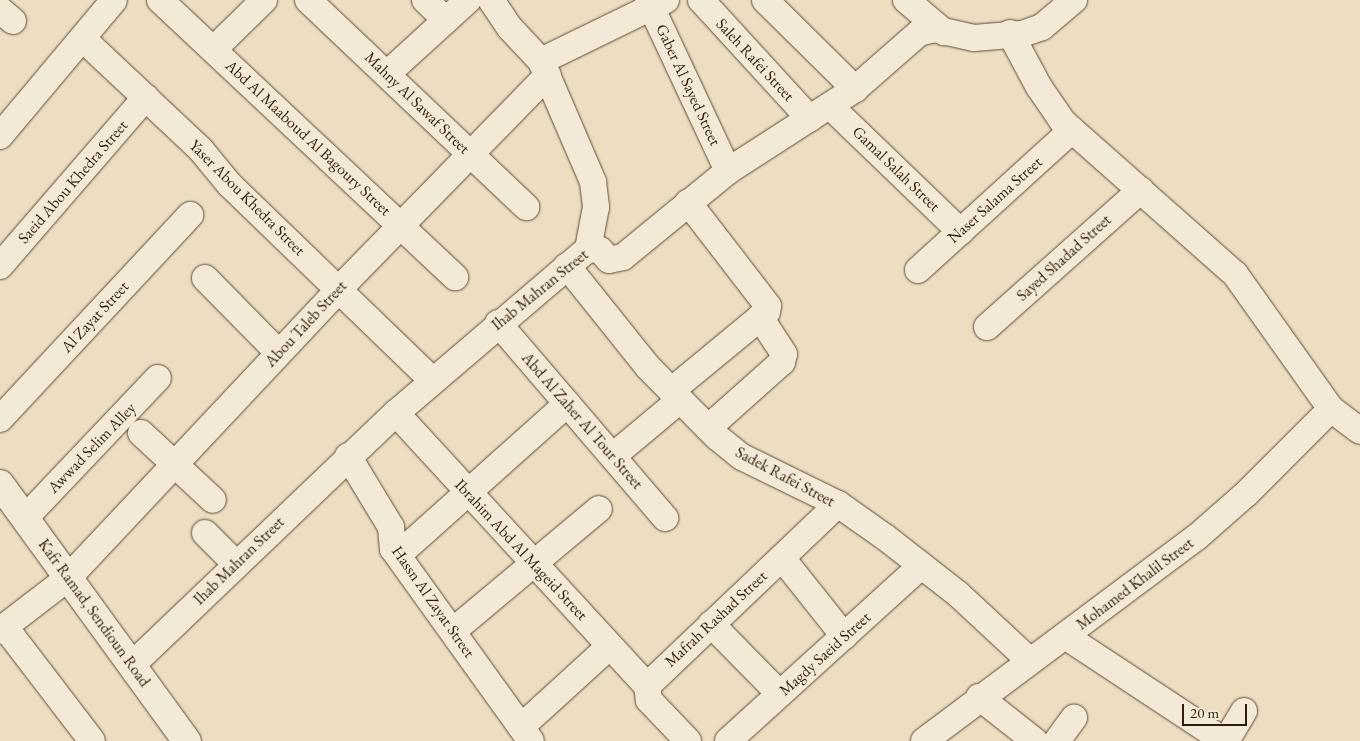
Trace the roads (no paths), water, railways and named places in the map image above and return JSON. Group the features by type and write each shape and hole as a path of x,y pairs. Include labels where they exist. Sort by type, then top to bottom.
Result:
{"street":[{"name":"Abd Al Maaboud Al Bagoury Street","path":"160,0 455,277"},
{"path":"214,49 264,0"},
{"name":"Mahny Al Sawaf Street","path":"308,0 526,207"},
{"path":"425,0 446,20"},
{"path":"387,74 468,0"},
{"path":"491,0 510,28 545,68 593,182 596,208 588,249"},
{"name":"Saleh Rafei Street","path":"701,0 821,113"},
{"path":"765,0 855,88"},
{"path":"906,0 944,32"},
{"name":"Ihab Mahran Street","path":"132,665 396,412 498,323 588,249 600,250 609,260 623,257 728,171 821,113 855,88 919,34 934,28 974,38 1010,33 1022,34 1042,27 1074,0"},
{"path":"0,136 83,39 107,2"},
{"name":"Abou Taleb Street","path":"2,627 68,578 339,288 470,155 545,68 656,2"},
{"name":"Gaber Al Sayed Street","path":"656,2 728,171"},
{"path":"1010,33 1039,87 1072,130 1235,274 1331,410 1360,431"},
{"name":"Yaser Abou Khedra Street","path":"83,39 201,150 230,185 339,288 432,380"},
{"name":"Saeid Abou Khedra Street","path":"0,266 146,97"},
{"name":"Gamal Salah Street","path":"821,113 961,232"},
{"name":"Naser Salama Street","path":"918,270 1072,130"},
{"name":"Sayed Shadad Street","path":"987,327 1141,190"},
{"path":"688,202 764,296 764,315 784,354 782,362 708,428"},
{"name":"Al Zayat Street","path":"0,419 190,215"},
{"name":"Sadek Rafei Street","path":"567,266 648,367 708,428 742,457 838,504 958,594 1030,661"},
{"path":"205,278 279,352"},
{"path":"613,456 675,395 764,315"},
{"name":"Abd Al Zaher Al Tour Street","path":"498,323 665,518"},
{"name":"Awwad Selim Alley","path":"25,518 158,378"},
{"path":"398,555 567,404"},
{"name":"Mohamed Khalil Street","path":"924,741 979,697 1197,538 1331,410"},
{"name":"Ibrahim Abd Al Mageid Street","path":"396,412 647,686"},
{"path":"141,433 213,500"},
{"name":"Hassn Al Zayat Street","path":"348,456 391,527 391,541 398,555 526,734"},
{"name":"Kafr Ramad, Sendioun Road","path":"1,487 187,741"},
{"name":"Mafrah Rashad Street","path":"647,686 838,504"},
{"path":"453,631 599,509"},
{"path":"205,532 236,564"},
{"path":"782,558 844,636"},
{"name":"Magdy Saeid Street","path":"728,741 921,566"},
{"path":"711,624 780,694"},
{"path":"2,627 92,741"},
{"path":"1065,636 1225,741 1244,711"},
{"path":"526,734 610,646"},
{"path":"647,686 649,700 688,741"},
{"path":"979,697 1035,741"},
{"path":"1057,741 1074,718"}]}
